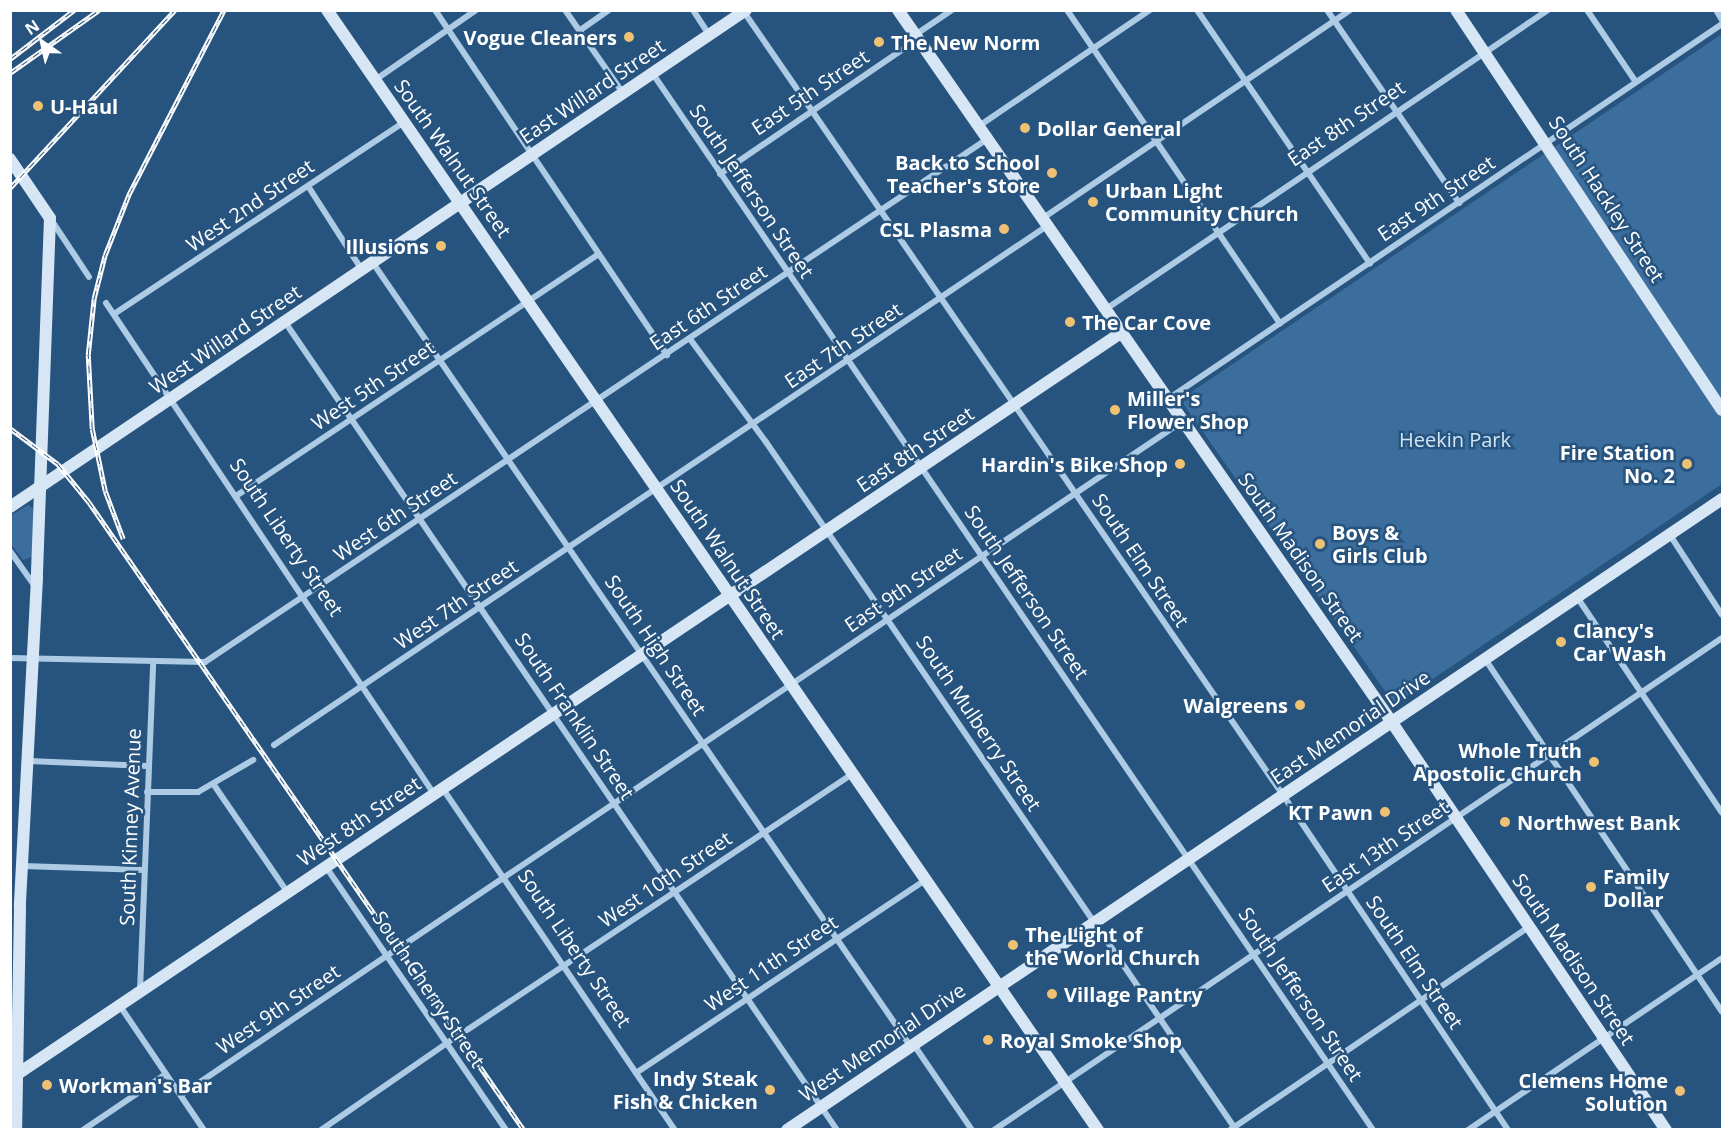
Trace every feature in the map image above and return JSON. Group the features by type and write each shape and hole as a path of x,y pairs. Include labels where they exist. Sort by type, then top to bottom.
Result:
{"main road":[{"name":"South Walnut Street","path":"327,10 1098,1130"},
{"name":"South Madison Street","path":"898,10 1391,721 1666,1130"},
{"name":"South Hackley Street","path":"1456,10 1547,143 1722,410"},
{"name":"East Willard Street","path":"461,204 745,11"},
{"path":"10,159 50,218 29,761 23,866 15,907 16,1130"},
{"name":"West Willard Street","path":"10,507 461,204"},
{"name":"East 8th Street","path":"730,597 1122,332"},
{"name":"East Memorial Drive","path":"998,987 1722,499"},
{"name":"West 8th Street","path":"15,1076 730,597"},
{"name":"West Memorial Drive","path":"787,1130 998,987"}],"street":[{"path":"435,10 666,355"},
{"path":"375,80 476,10"},
{"path":"566,10 623,94"},
{"path":"579,31 609,10"},
{"path":"693,10 709,35"},
{"name":"East 5th Street","path":"720,174 917,37 952,10"},
{"path":"1067,10 1280,323"},
{"path":"978,127 1150,10"},
{"path":"1197,10 1370,264"},
{"path":"1327,10 1459,203"},
{"name":"East 7th Street","path":"657,490 941,298 1157,141 1350,10"},
{"name":"East 8th Street","path":"1106,309 1548,10"},
{"path":"1587,10 1636,82"},
{"path":"1716,10 1722,22"},
{"name":"South Elm Street","path":"745,11 1283,795 1508,1130"},
{"name":"East 9th Street","path":"1168,399 1370,264 1722,22"},
{"name":"South Jefferson Street","path":"652,74 1373,1130"},
{"name":"West 2nd Street","path":"114,314 404,122"},
{"name":"East 6th Street","path":"596,402 987,139"},
{"name":"South High Street","path":"308,186 509,460 837,939 972,1130"},
{"path":"50,218 89,277"},
{"path":"528,302 599,254"},
{"name":"West 5th Street","path":"236,496 528,302"},
{"name":"South Liberty Street","path":"106,303 305,596 363,686 438,792 503,877 675,1130"},
{"name":"South Franklin Street","path":"285,322 837,1130"},
{"name":"South Mulberry Street","path":"690,339 888,619 1096,922 1233,1129"},
{"name":"West 6th Street","path":"33,658 202,664 596,402"},
{"name":"East 9th Street","path":"791,686 1183,421"},
{"name":"West 7th Street","path":"274,745 657,490"},
{"path":"1670,534 1722,615"},
{"path":"10,551 37,589"},
{"path":"1577,597 1722,813"},
{"name":"East 13th Street","path":"994,1130 1722,638"},
{"path":"10,658 33,658"},
{"path":"1485,659 1722,1012"},
{"name":"South Kinney Avenue","path":"140,991 153,663"},
{"path":"402,946 791,686"},
{"path":"147,792 193,793 214,785 253,760"},
{"path":"29,761 148,766"},
{"name":"West 10th Street","path":"466,1030 852,774"},
{"path":"214,785 288,892"},
{"path":"23,866 144,870"},
{"name":"South Cherry Street","path":"326,867 387,956 450,1041 506,1130"},
{"name":"West 11th Street","path":"636,1073 924,880"},
{"path":"1233,1129 1529,927"},
{"name":"West 9th Street","path":"181,1095 394,951"},
{"path":"1468,1130 1722,957"},
{"path":"119,1005 204,1130"},
{"path":"321,1130 450,1041"},
{"path":"83,1130 166,1074"}],"green space":[{"name":"Heekin Park","path":"1722,34 1722,484 1397,703 1392,701 1184,405 1184,397"},
{"path":"28,505 35,510 32,557 23,560 11,544 10,516"}],"railway":[{"path":"10,59 74,10"},
{"path":"10,73 99,10"},
{"path":"10,188 175,10"},
{"path":"123,539 105,491 92,429 88,355 94,298 105,255 129,194 224,10"},
{"path":"10,428 58,464 89,502 524,1130"}],"place":[{"name":"Vogue Cleaners","path":"629,37"},
{"name":"The New Norm","path":"879,42"},
{"name":"U-Haul","path":"38,106"},
{"name":"Dollar General","path":"1025,128"},
{"name":"Back to School Teacher's Store","path":"1052,173"},
{"name":"Urban Light Community Church","path":"1093,202"},
{"name":"CSL Plasma","path":"1004,229"},
{"name":"Illusions","path":"441,246"},
{"name":"The Car Cove","path":"1070,322"},
{"name":"Miller's Flower Shop","path":"1115,410"},
{"name":"Hardin's Bike Shop","path":"1180,464"},
{"name":"Fire Station No. 2","path":"1687,464"},
{"name":"Boys & Girls Club","path":"1320,544"},
{"name":"Clancy's Car Wash","path":"1561,642"},
{"name":"Walgreens","path":"1300,705"},
{"name":"Whole Truth Apostolic Church","path":"1594,762"},
{"name":"KT Pawn","path":"1385,812"},
{"name":"Northwest Bank","path":"1505,822"},
{"name":"Family Dollar","path":"1591,887"},
{"name":"The Light of the World Church","path":"1013,945"},
{"name":"Village Pantry","path":"1052,994"},
{"name":"Royal Smoke Shop","path":"988,1040"},
{"name":"Workman's Bar","path":"47,1085"},
{"name":"Indy Steak Fish & Chicken","path":"770,1090"},
{"name":"Clemens Home Solution","path":"1680,1091"}]}
